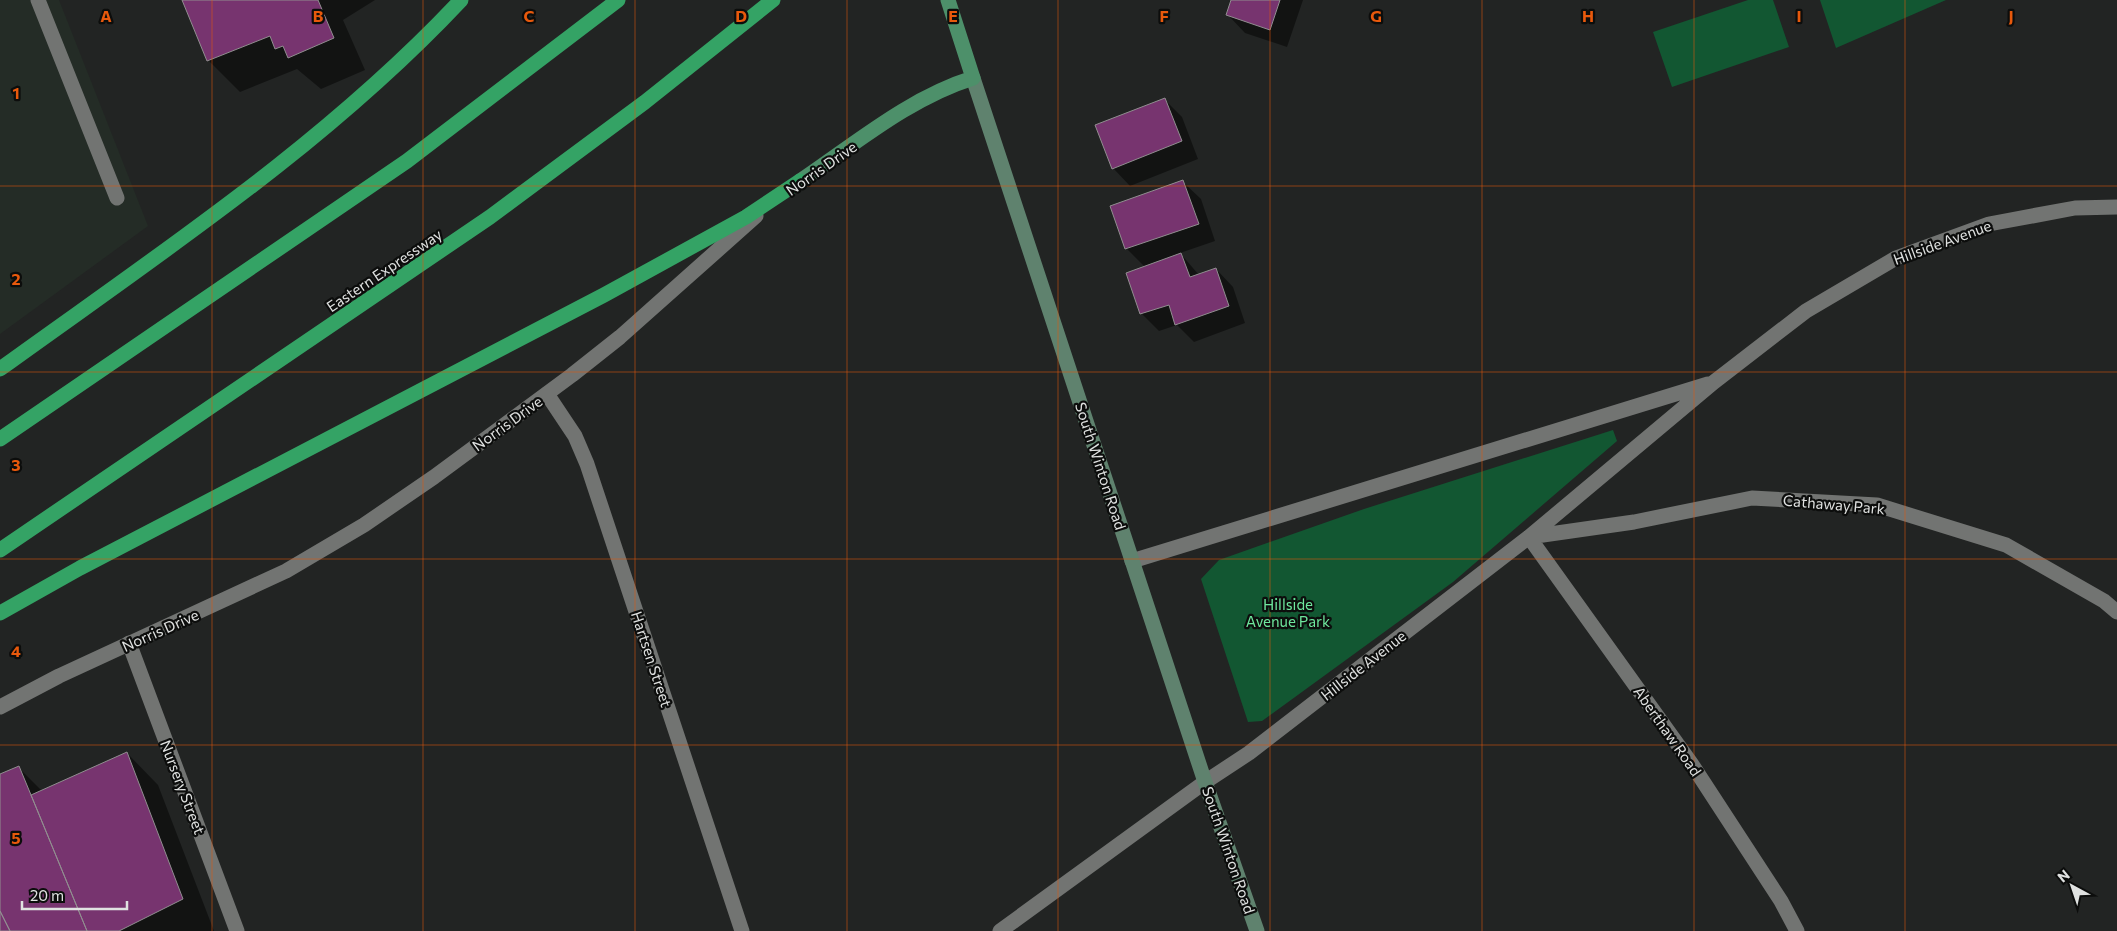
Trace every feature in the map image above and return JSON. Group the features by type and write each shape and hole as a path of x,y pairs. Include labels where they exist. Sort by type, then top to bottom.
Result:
{"highway":[{"path":"0,368 198,227 279,164 357,98 462,0"},
{"path":"0,439 407,161 618,0"},
{"name":"Eastern Expressway","path":"0,550 490,218 645,102 773,0"},
{"path":"0,613 80,568 604,295 746,217 800,181"}],"main road":[{"name":"South Winton Road","path":"950,1 1132,561 1205,782 1257,931"},
{"name":"Norris Drive","path":"800,181 901,112 939,91 974,78"}],"street":[{"path":"38,0 117,198"},
{"name":"Norris Drive","path":"0,707 129,643 251,589 341,540 418,488 547,394 620,337 746,224 800,181"},
{"name":"Hillside Avenue","path":"1000,931 1205,782 1249,753 1529,537 1714,382 1806,311 1896,258 1989,224 2075,208 2117,207"},
{"name":"Hillside Avenue","path":"1132,561 1714,382"},
{"name":"Hartsen Street","path":"547,394 567,424 587,464 742,931"},
{"name":"Cathaway Park","path":"1529,537 1634,522 1752,498 1877,505 2006,545 2104,601 2117,612"},
{"name":"Aberthaw Road","path":"1529,537 1692,763 1781,901 1797,931"},
{"name":"Nursery Street","path":"129,643 237,931"}],"shaded area":[{"path":"0,0 59,0 148,226 0,334"}],"green space":[{"path":"1748,0 1773,0 1789,47 1672,87 1653,32"},
{"path":"1820,0 1946,0 1836,48"},
{"name":"Hillside Avenue Park","path":"1613,430 1617,441 1453,582 1262,721 1248,722 1201,579 1219,560 1364,509"}],"building":[{"path":"182,0 318,0 334,38 288,58 283,46 275,49 270,36 207,61"},
{"path":"1231,0 1280,0 1270,30 1226,15"},
{"path":"1165,98 1182,141 1112,169 1095,125"},
{"path":"1183,180 1199,224 1125,249 1110,206"},
{"path":"1181,253 1190,277 1216,268 1229,306 1175,325 1169,305 1140,314 1126,273"},
{"path":"127,752 183,899 119,931 87,931 31,795"},
{"path":"19,766 87,931 10,931 0,911 0,774"},
{"path":"0,911 10,931 0,931"}]}
